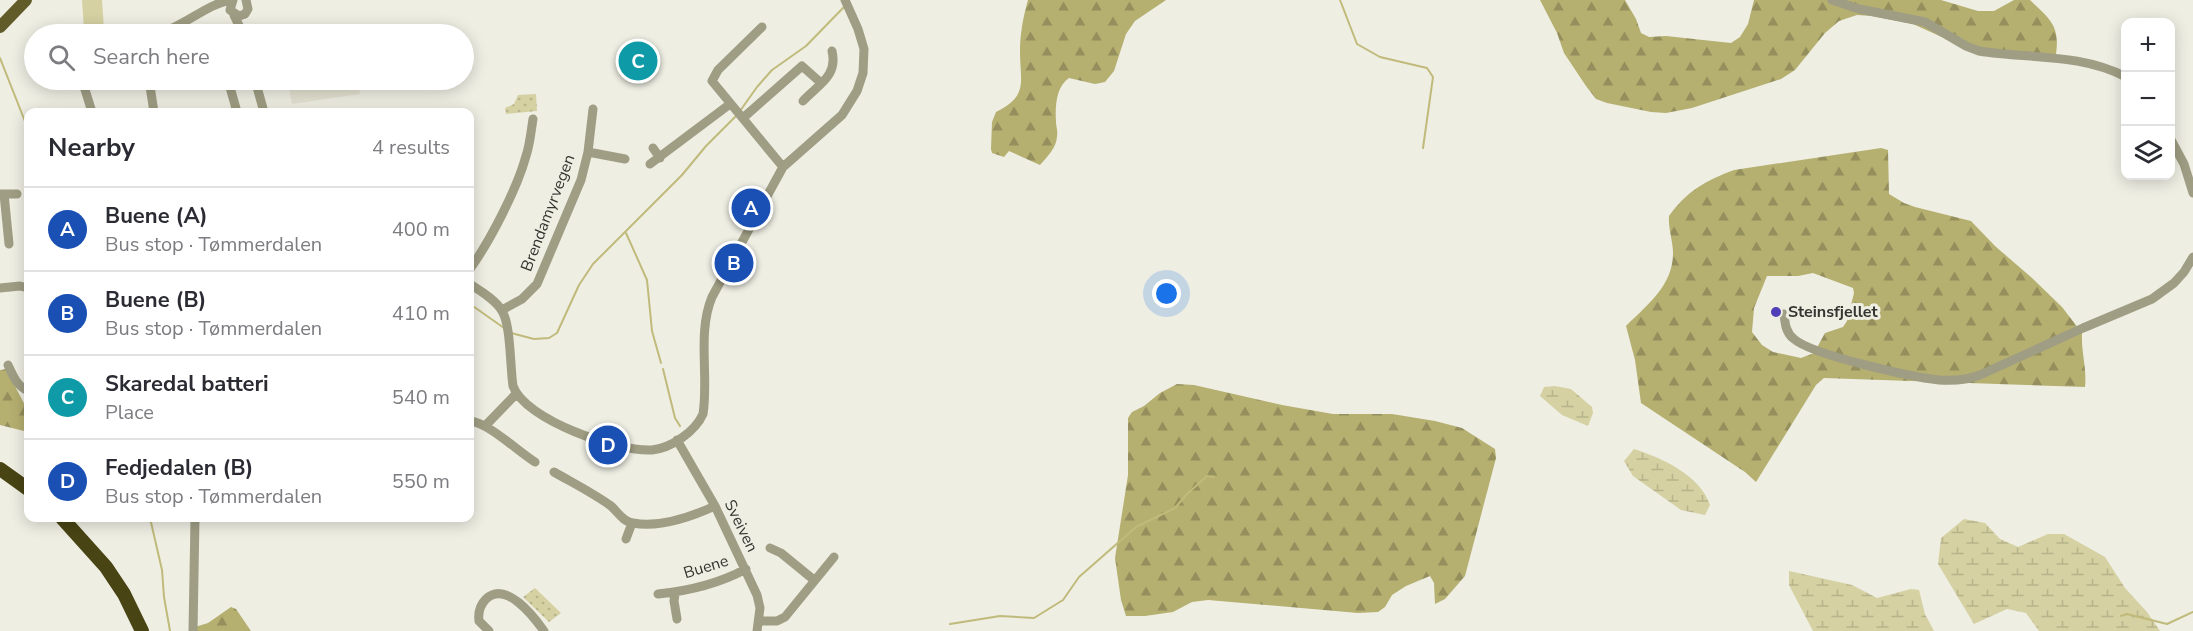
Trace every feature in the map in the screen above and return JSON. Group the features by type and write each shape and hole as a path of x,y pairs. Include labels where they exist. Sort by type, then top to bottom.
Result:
{"highway":[{"path":"0,470 24,486"},
{"path":"66,522 96,554 114,580 142,631"},
{"path":"86,545 110,582 134,631"}],"main road":[{"path":"0,27 26,0"}],"street":[{"path":"181,24 216,4 232,0"},
{"path":"232,0 230,6 239,24"},
{"path":"245,24 245,14 249,7 246,0"},
{"path":"474,287 502,310 507,328 511,376 516,394 528,405 568,429 597,440 650,450 666,446 696,426 703,414 705,326 708,308 751,222 783,167 842,115 857,91 863,73 864,49 845,0"},
{"path":"1832,0 1859,9 1925,22 1979,51 2087,62 2109,68 2121,74"},
{"path":"210,8 233,14 245,14"},
{"path":"762,27 713,76 713,84 783,167"},
{"path":"803,101 833,71 835,61 832,51"},
{"path":"743,118 802,66 820,82"},
{"path":"85,90 91,108"},
{"path":"150,90 153,108"},
{"path":"231,90 236,108"},
{"path":"258,90 263,108"},
{"path":"650,164 730,104"},
{"name":"Brendamyrvegen","path":"502,310 522,299 537,284 581,180 588,152 593,109"},
{"path":"474,263 517,180 527,155 533,119"},
{"path":"2175,147 2184,164 2193,193"},
{"path":"653,148 660,158"},
{"path":"588,152 625,159"},
{"path":"9,244 2,194 17,194"},
{"path":"1784,314 1785,325 1795,341 1817,352 1928,378 1964,379 1980,375 2152,299 2174,283 2193,257"},
{"path":"0,288 24,287"},
{"path":"8,365 15,380 24,389"},
{"path":"486,425 516,394"},
{"path":"474,422 486,425 535,462"},
{"name":"Sveiven","path":"677,440 715,506 746,569 760,608 759,626"},
{"path":"554,472 611,506 626,521 632,523 668,521 697,515 715,506"},
{"path":"194,631 195,522"},
{"path":"626,538 632,523"},
{"path":"770,548 781,553 814,580"},
{"path":"759,626 777,621 784,616 834,557"},
{"name":"Buene","path":"658,594 675,594 681,590 721,581 746,569"},
{"path":"489,631 479,621 480,610 483,602 497,594 510,597 518,602 544,631"},
{"name":"Buene","path":"675,594 677,619"}],"shaded area":[{"path":"289,90 359,90 360,94 292,104"}],"green space":[{"path":"82,0 102,0 104,24 84,24"},
{"path":"1028,0 1166,0 1135,21 1126,34 1114,71 1105,82 1095,84 1069,78 1061,86 1056,103 1057,140 1040,165 1009,151 1004,157 992,153 991,149 992,122 996,112 1014,100 1020,87 1021,39"},
{"path":"1540,0 1625,0 1641,33 1649,37 1666,36 1731,43 1740,37 1748,24 1754,0 1941,0 1978,11 1994,11 2014,0 2030,0 2052,23 2057,44 2056,54 2019,58 1944,38 1913,24 1857,15 1839,21 1825,33 1795,70 1781,79 1692,108 1666,113 1651,112 1596,99 1564,53 1557,33"},
{"path":"536,94 537,111 506,114 505,108 514,104 518,95"},
{"path":"1881,148 1888,150 1889,194 1915,207 1971,221 2062,307 2082,333 2085,387 1824,378 1816,385 1756,482 1745,472 1641,403 1635,360 1626,326 1657,294 1669,275 1673,253 1669,216 1697,188 1734,170","holes":["1813,273 1853,288 1854,293 1847,321 1843,327 1825,333 1814,353 1801,358 1773,352 1762,345 1752,332 1754,308 1767,276 1798,276"]},
{"path":"6,369 24,403 24,431 0,425 0,370"},
{"path":"1177,384 1194,385 1333,414 1392,414 1435,421 1462,428 1495,449 1496,458 1465,576 1445,599 1435,604 1434,583 1430,576 1392,595 1385,607 1378,612 1358,613 1208,600 1192,602 1173,612 1126,616 1121,600 1115,558 1128,475 1128,418 1132,412"},
{"path":"1555,386 1571,389 1592,407 1593,413 1588,426 1562,415 1540,396 1544,387"},
{"path":"1634,449 1656,457 1689,476 1705,494 1710,505 1705,515 1681,510 1633,476 1624,461"},
{"path":"1964,519 1985,523 2000,539 2018,547 2048,534 2064,534 2105,557 2125,588 2147,612 2160,631 2039,631 2026,613 2007,609 1974,624 1938,564 1941,538"},
{"path":"1789,571 1852,585 1877,598 1911,589 1919,590 1925,614 1934,631 1813,631 1789,585"},
{"path":"535,588 561,613 549,622 523,597"},
{"path":"231,607 236,609 251,631 194,631 195,627 208,623"}],"waterway":[{"path":"1340,0 1357,44 1380,57 1427,68 1433,77 1423,148"},
{"path":"740,111 772,70 806,46 844,7"},
{"path":"0,58 24,119"},
{"path":"511,333 534,339 549,338 557,333 579,285 593,264 682,175 706,146 737,115"},
{"path":"626,233 647,280 652,331 661,363"},
{"path":"474,307 504,328"},
{"path":"663,369 675,418 680,426"},
{"path":"950,624 1000,616 1034,618 1063,600 1079,577 1136,527 1175,508 1207,476 1214,477"},
{"path":"151,522 162,570 170,631"},
{"path":"2121,616 2127,614 2167,624 2193,612"}],"place":[{"name":"Skaredal batteri","path":"638,61"},
{"name":"Buene (A)","path":"751,208"},
{"name":"Buene (B)","path":"734,263"},
{"name":"Steinsfjellet","path":"1776,312"},
{"name":"Fedjedalen (B)","path":"608,445"}]}
